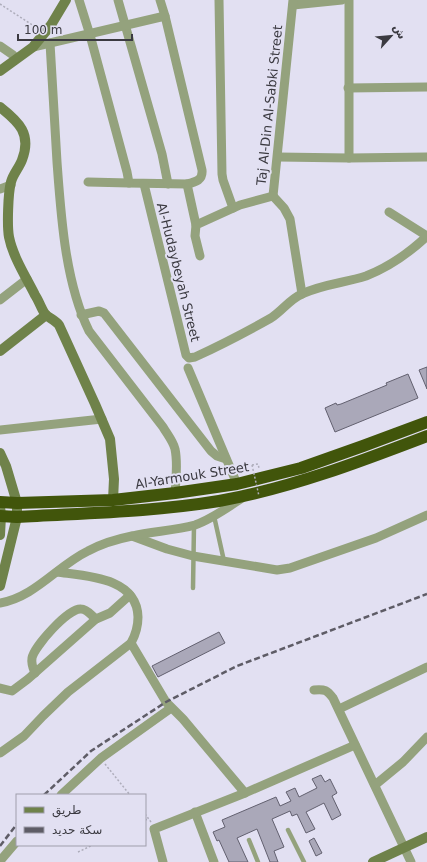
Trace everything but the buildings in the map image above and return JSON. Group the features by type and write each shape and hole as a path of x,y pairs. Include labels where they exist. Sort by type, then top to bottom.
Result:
{"highway":[{"name":"Al-Yarmouk Street","path":"0,502 16,499 114,500 237,484 301,468 427,422"},
{"name":"Al-Yarmouk Street","path":"0,513 17,517 179,506 220,501 246,496 325,474 427,436"},
{"path":"219,487 220,501"}],"street":[{"path":"0,63 13,55 30,41 40,30 59,0"},
{"path":"0,71 33,47 51,25 66,0"},
{"path":"79,0 90,34 129,183"},
{"path":"118,0 162,154 168,184"},
{"path":"88,182 187,184 201,178 203,174 160,0"},
{"path":"219,0 222,174 233,208"},
{"path":"293,3 342,0"},
{"path":"349,0 349,158"},
{"name":"Taj Al-Din Al-Sabki Street","path":"196,225 233,208 273,196 293,3"},
{"path":"33,47 165,16"},
{"path":"50,43 60,209 70,272 82,315 89,331 148,406 171,439 175,450 175,493"},
{"path":"0,46 13,55"},
{"path":"348,88 427,87"},
{"path":"0,107 19,124 24,135 24,152 14,174 11,185 9,236 27,279 46,315 56,320 59,325 102,418 110,439 112,450 114,500"},
{"path":"278,157 427,157"},
{"name":"Al-Hudaybeyah Street","path":"144,184 186,355 189,358 195,357 230,340 272,317 302,294 333,283 366,276 379,270 404,256 427,236"},
{"path":"187,184 196,225 195,236 200,256"},
{"path":"0,189 11,185"},
{"path":"273,196 284,208 290,218 302,294"},
{"path":"389,212 427,236"},
{"path":"0,300 27,279"},
{"path":"82,315 99,311 104,313 210,452 226,459"},
{"path":"0,351 46,315"},
{"path":"188,368 237,484"},
{"path":"0,430 102,418"},
{"path":"0,453 6,466 16,499 17,517 0,586"},
{"path":"0,603 18,598 88,551 132,536 194,525 214,516 246,496"},
{"path":"0,513 0,535"},
{"path":"132,536 167,549 193,556 277,570 290,568 376,538 427,515"},
{"path":"0,753 24,736 63,696 131,643 135,636 138,624 136,602 122,588 100,578 57,572"},
{"path":"0,688 12,691 35,673 96,619 110,613 130,595"},
{"path":"35,673 31,664 35,648 65,617 76,609 79,609 87,611 96,619"},
{"path":"131,643 158,690 171,708 183,719 245,792"},
{"path":"339,709 427,667"},
{"path":"314,690 321,689 327,691 333,698 411,862"},
{"path":"61,794 100,758 171,708"},
{"path":"375,785 403,762 427,737"},
{"path":"163,862 154,829 355,745"},
{"path":"195,812 214,862"},
{"path":"373,862 427,837"},
{"path":"0,861 16,842"}],"lane":[{"path":"214,516 224,562"},
{"path":"193,588 194,525"},
{"path":"288,830 304,862"},
{"path":"249,840 258,862"}],"path":[{"path":"0,4 40,30"},
{"path":"258,464 252,465 259,496"},
{"path":"100,758 129,794"},
{"path":"78,852 92,846"}],"railway":[{"path":"45,794 91,751 166,702 237,666 427,594"},
{"path":"0,846 16,825"}]}
